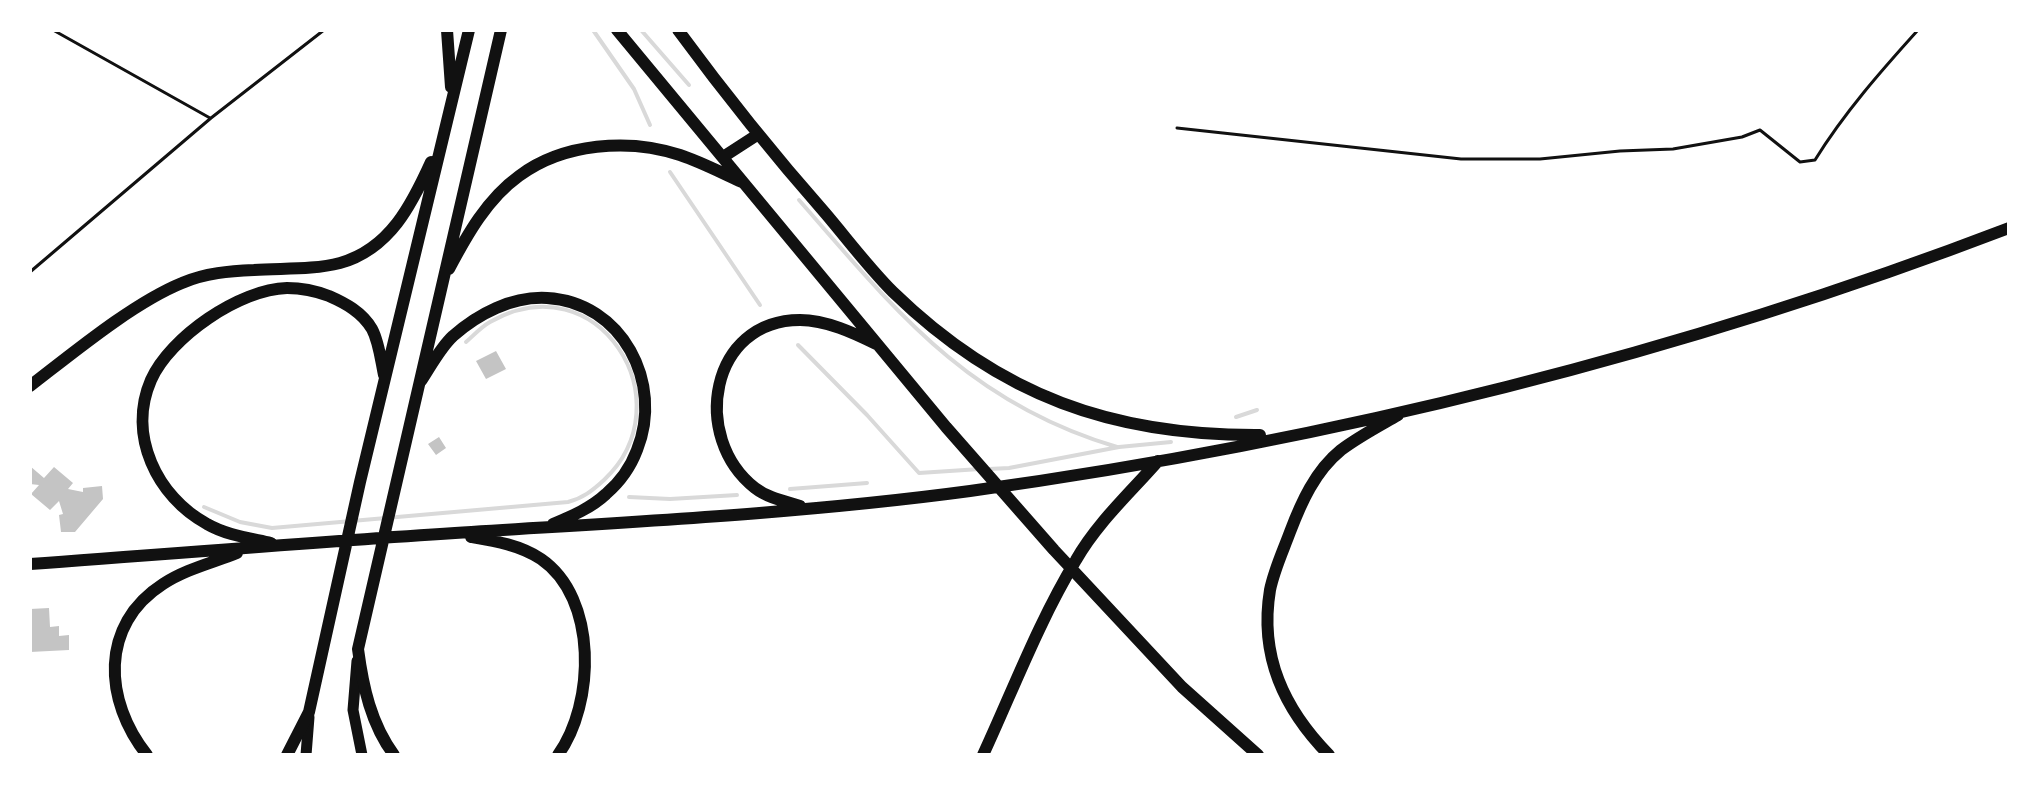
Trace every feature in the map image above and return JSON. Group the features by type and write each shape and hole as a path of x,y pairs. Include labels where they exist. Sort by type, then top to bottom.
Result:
{"highway":[{"path":"447,30 451,102"},
{"path":"287,755 309,712 360,482 469,30"},
{"path":"394,755 372,714 361,676 358,649 501,30"},
{"path":"617,30 946,427 1117,619 1182,687 1258,755"},
{"path":"678,30 757,135 891,290 955,346 991,370 1043,396 1098,416 1174,432 1291,435"},
{"path":"723,157 757,135"},
{"path":"30,386 145,303 182,283 230,271 340,263 366,251 385,238 406,212 443,137"},
{"path":"441,283 473,227 499,194 519,175 561,155 608,146 658,149 705,165 746,184"},
{"path":"30,564 809,508 971,490 1158,461 1523,383 1775,311 1910,266 2009,228"},
{"path":"282,545 221,531 189,513 166,492 148,456 143,432 146,394 157,368 177,343 216,315 255,294 287,288 321,293 362,316 372,329 385,378"},
{"path":"417,387 450,339 476,318 513,302 545,297 579,305 606,321 621,335 631,347 644,380 647,399 641,440 626,472 606,495 579,513 544,528"},
{"path":"809,508 763,493 747,481 733,464 717,424 716,400 727,362 745,339 760,329 791,321 826,324 879,346"},
{"path":"1329,755 1307,732 1279,685 1272,661 1267,616 1270,589 1302,502 1319,474 1340,451 1406,410"},
{"path":"983,755 1076,559 1095,532 1158,461"},
{"path":"452,533 493,541 529,553 553,570 569,594 578,616 585,677 577,722 558,755"},
{"path":"147,755 134,739 117,700 115,664 119,640 128,621 139,604 169,580 248,548"}],"main road":[{"path":"358,649 353,710 362,755"},
{"path":"304,755 309,712"}],"path":[{"path":"53,30 211,118"},
{"path":"30,272 211,118 324,30"},
{"path":"1177,128 1461,159 1540,159 1673,149 1742,137 1760,130 1800,162 1815,160 1879,73 1918,30"}],"building":[{"path":"496,351 506,369 486,379 476,361"},
{"path":"439,437 446,448 436,455 428,444"},
{"path":"30,466 44,478 54,467 73,483 68,489 83,492 83,488 102,486 103,499 75,532 61,532 59,515 63,514 59,501 50,510 31,494 39,485 30,484"},
{"path":"49,608 50,627 59,626 59,636 69,635 69,650 30,652 30,609"}],"waterway":[{"path":"593,30 634,89 650,125"},
{"path":"641,30 689,85"},
{"path":"670,172 760,305"},
{"path":"799,200 903,315 938,349 976,379 1018,405 1065,428 1117,447"},
{"path":"204,507 240,522 272,528 568,502 587,494 604,480 627,448 636,414 633,379 619,348 595,324 565,310 529,308 490,322 466,342"},
{"path":"798,345 919,473 980,469"},
{"path":"1236,417 1257,410"},
{"path":"989,469 1119,447 1171,442"},
{"path":"790,489 867,483"},
{"path":"629,497 670,499 737,495"}]}
